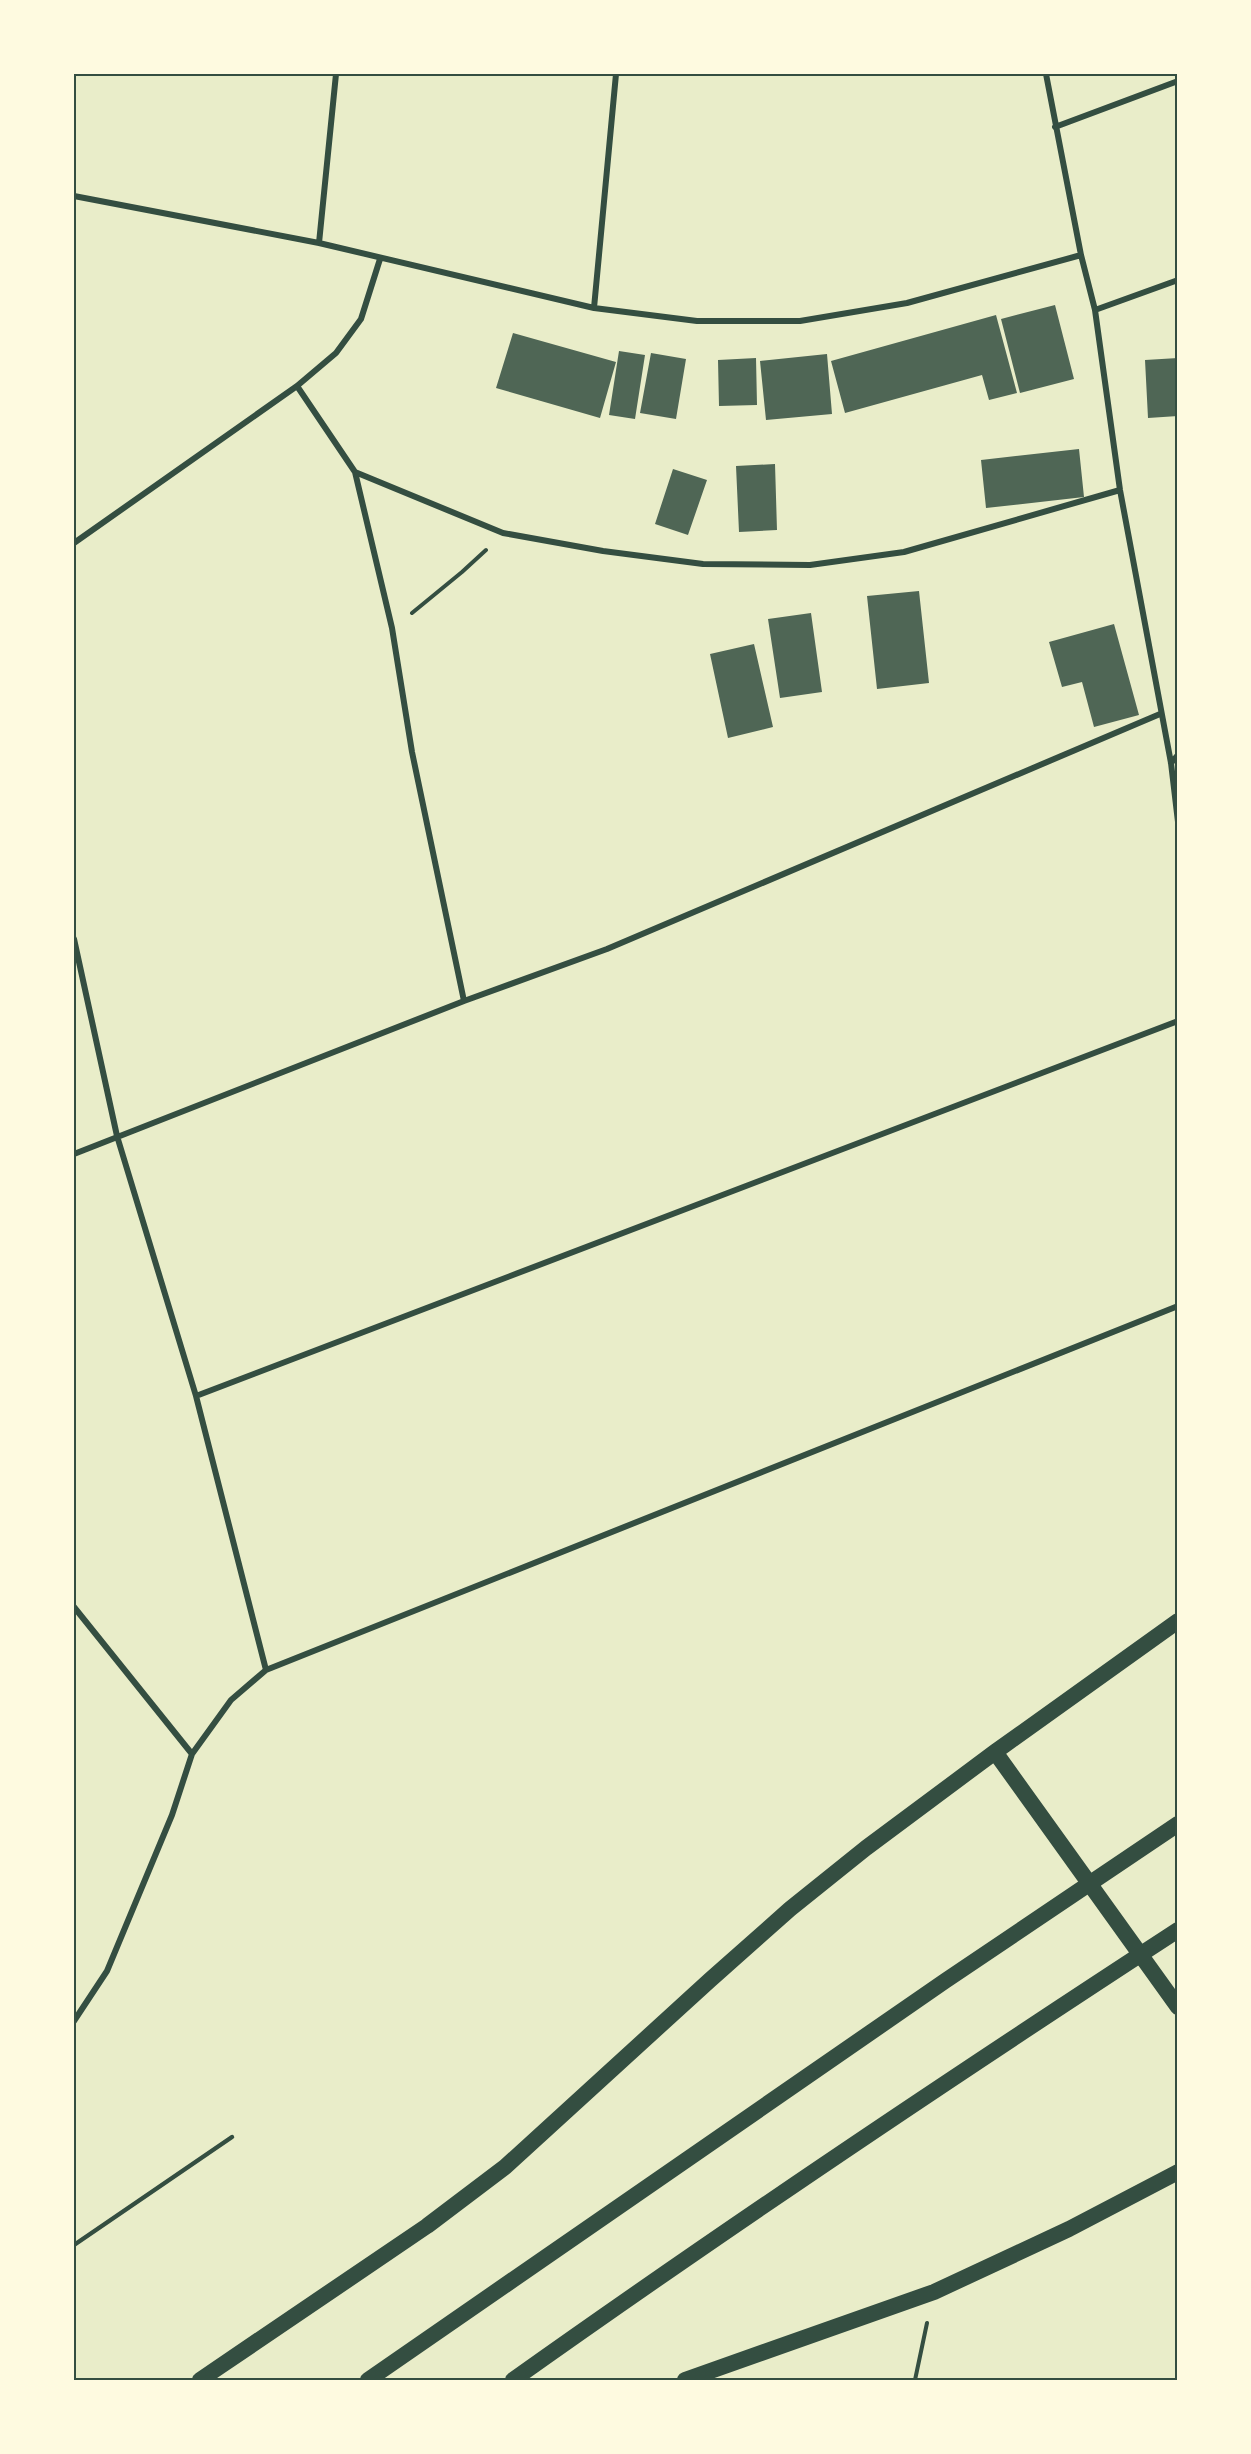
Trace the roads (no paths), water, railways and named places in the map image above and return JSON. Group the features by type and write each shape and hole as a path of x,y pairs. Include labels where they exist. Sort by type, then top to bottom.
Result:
{"highway":[{"path":"200,2380 426,2226 506,2167 790,1909 866,1848 995,1752 1178,1621"},
{"path":"995,1752 1178,2007"},
{"path":"368,2380 945,1981 1178,1824"},
{"path":"513,2380 987,2054 1178,1930"},
{"path":"685,2380 934,2292 1069,2229 1178,2172"}],"street":[{"path":"319,243 336,74"},
{"path":"594,308 616,74"},
{"path":"1046,74 1054,126 1095,310 1120,490 1160,714 1171,763 1178,822"},
{"path":"1054,126 1178,81"},
{"path":"74,196 319,243 594,308 697,321 800,321 907,303 1081,255"},
{"path":"74,543 297,386 336,353 362,319 380,259"},
{"path":"1095,310 1178,280"},
{"path":"297,386 355,472 392,628 412,753 464,1001"},
{"path":"355,472 503,533 603,551 703,564 810,565 904,552 1120,490"},
{"path":"74,1154 464,1001 607,949 1160,714"},
{"path":"1171,763 1178,755"},
{"path":"74,939 117,1136 196,1396 266,1670"},
{"path":"196,1396 1178,1021"},
{"path":"74,2021 107,1971 172,1815 192,1754 231,1700 266,1670 1178,1306"},
{"path":"74,1607 192,1754"}],"lane":[{"path":"74,2245 232,2137"}]}
